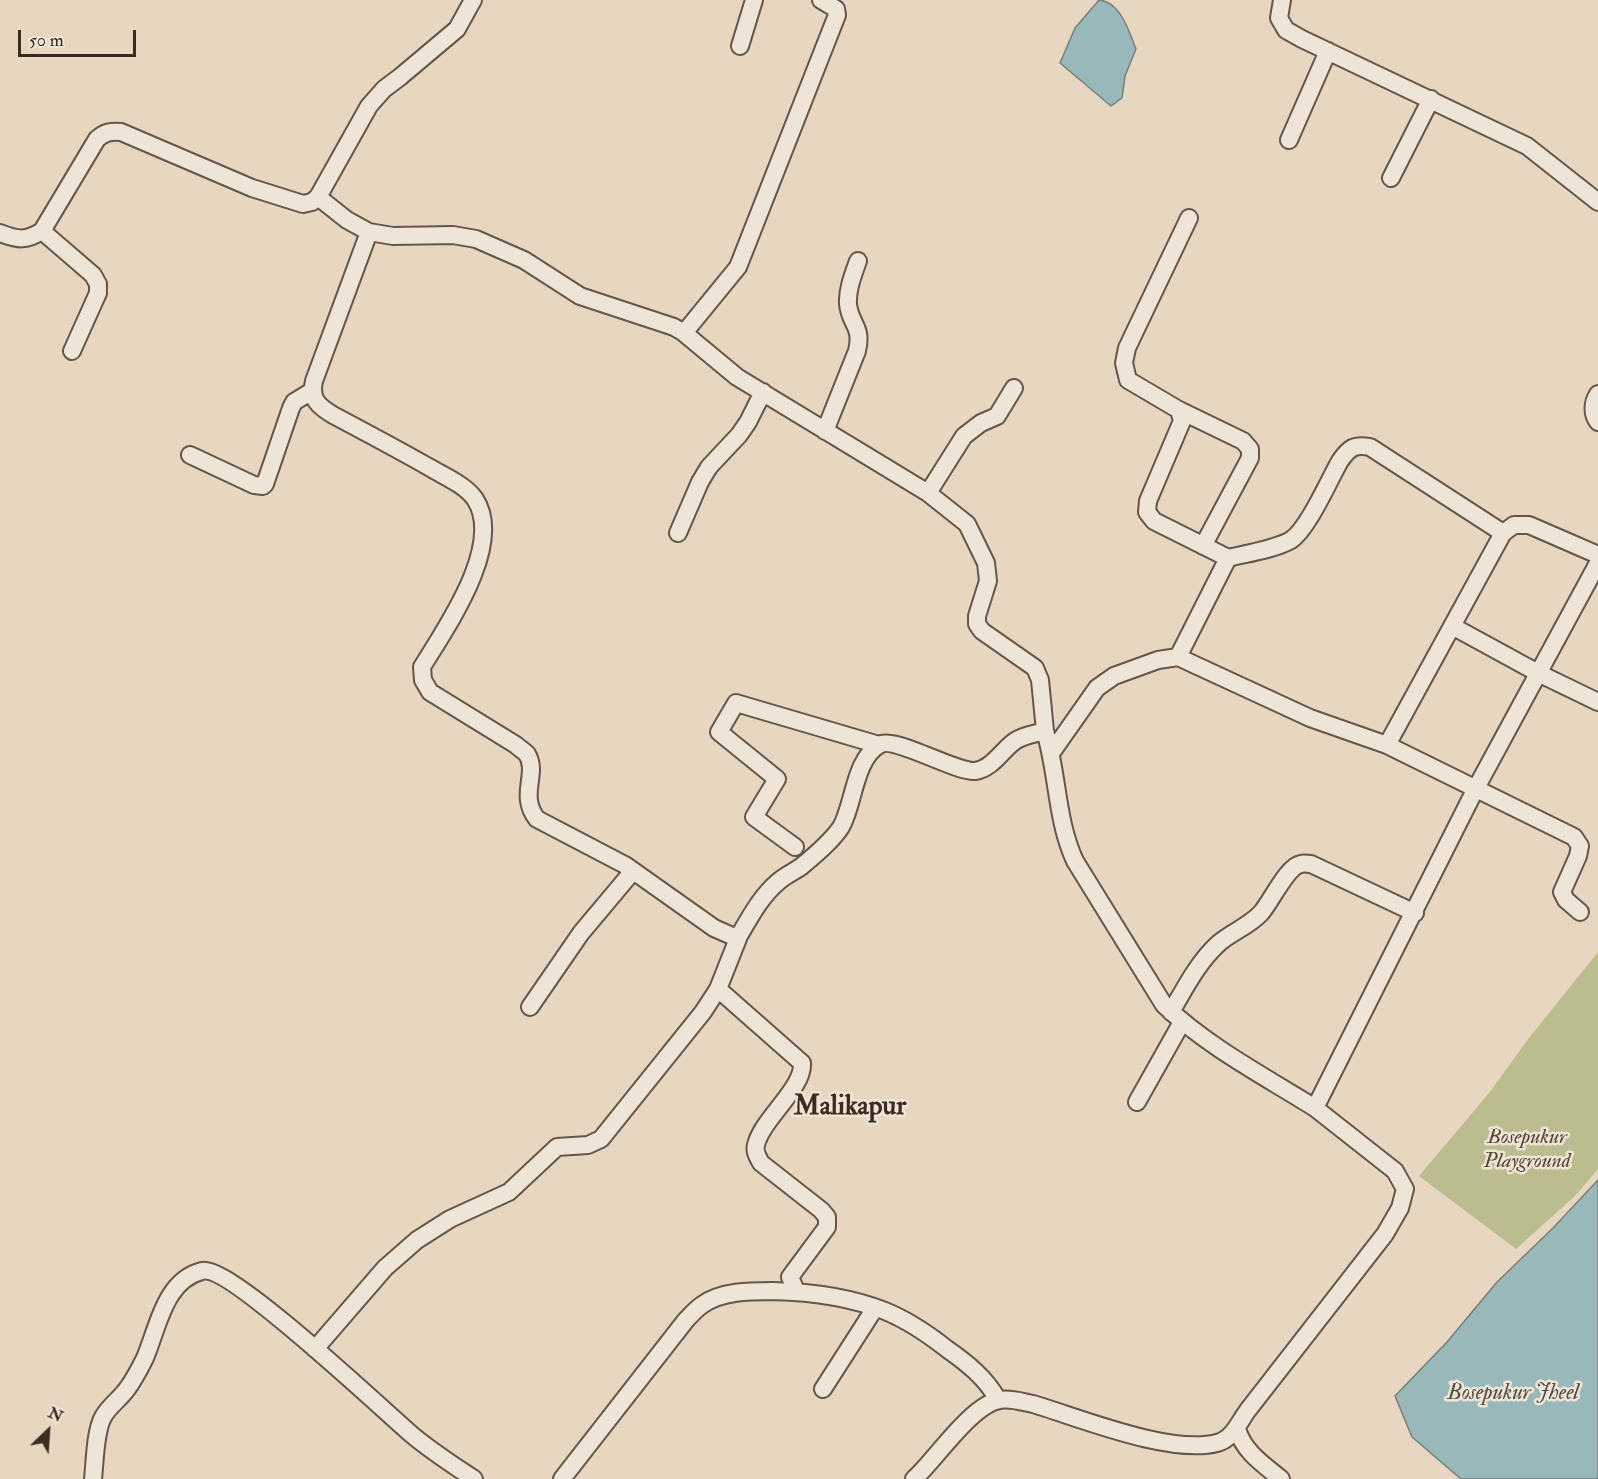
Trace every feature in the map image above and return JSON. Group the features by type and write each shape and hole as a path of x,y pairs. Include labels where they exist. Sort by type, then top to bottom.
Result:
{"street":[{"path":"0,233 13,238 30,238 42,231 97,139 108,132 115,131 252,188 289,201 303,204 312,202 318,197 369,106 384,89 457,29 473,0"},
{"path":"740,46 754,0"},
{"path":"684,333 738,267 837,15 836,9 822,0"},
{"path":"1282,0 1279,18 1286,30 1527,146 1598,202"},
{"path":"1289,140 1328,51"},
{"path":"1391,178 1431,99"},
{"path":"318,197 348,220 369,232 393,236 453,235 476,239 524,260 580,296 674,327 737,377 928,493 967,524 986,563 988,581 977,616 977,624 982,631 1035,668 1040,680 1045,731 1052,752 1063,829 1075,861 1164,1005 1176,1017 1232,1057 1315,1108 1395,1171 1405,1189 1400,1208 1385,1234 1248,1410 1237,1429 1218,1443 1188,1444 1152,1440 1033,1404 1015,1400 998,1400 981,1408 969,1418 922,1477"},
{"path":"1189,218 1127,348 1125,363 1128,380 1179,410 1243,441 1250,449 1250,458 1203,546"},
{"path":"42,231 93,275 98,285 98,293 72,351"},
{"path":"369,232 312,391 314,398 322,408 460,485 474,497 480,508 482,520 482,538 474,575 465,596 422,668 423,680 430,692 509,740 526,754 530,771 529,804 537,819 589,845 633,871 714,928 732,936 739,936"},
{"path":"825,431 860,339 859,330 848,308 848,294 858,261"},
{"path":"928,493 964,436 981,423 997,416 1014,388"},
{"path":"189,455 254,485 263,486 294,402 312,391"},
{"path":"678,533 709,467 739,435 763,392"},
{"path":"1598,394 1593,405 1598,422"},
{"path":"1179,410 1182,421 1148,501 1147,512 1154,521 1228,558 1280,545 1292,539 1302,530 1347,450 1358,445 1370,447 1503,533"},
{"path":"1387,746 1503,533 1514,525 1529,525 1598,555"},
{"path":"1178,657 1228,558"},
{"path":"1315,1108 1476,790 1598,563"},
{"path":"1452,626 1538,673 1598,702"},
{"path":"1052,752 1097,688 1114,676 1158,660 1178,657 1310,718 1387,746 1574,837 1580,846 1578,856 1562,892 1566,900 1580,912"},
{"path":"795,847 754,817 777,778 719,732 736,703 879,745"},
{"path":"315,1349 385,1268 417,1240 450,1219 509,1192 557,1147 588,1145 601,1139 703,1012 718,989 739,936 768,893 779,881 802,866 837,832 846,815 854,785 869,755 879,745 884,742 975,771 988,765 1024,736 1045,731"},
{"path":"1137,1102 1201,962 1221,941 1254,920 1262,912 1291,869 1300,864 1311,864 1415,913"},
{"path":"530,1006 581,933 633,871"},
{"path":"718,989 802,1063 800,1076 756,1145 756,1153 761,1163 827,1217 827,1227 789,1277 796,1291"},
{"path":"93,1479 100,1424 104,1414 127,1389 139,1370 167,1301 179,1282 192,1274 206,1270 218,1274 243,1291 315,1349 413,1436 474,1479"},
{"path":"562,1479 686,1320 702,1305 717,1297 739,1293 796,1291 862,1303 885,1311 919,1329 957,1356 981,1376 998,1400"},
{"path":"823,1389 876,1308"},
{"path":"1237,1429 1241,1442 1250,1453 1281,1479"}],"green space":[{"name":"Bosepukur Playground","path":"1598,952 1598,1169 1575,1196 1516,1249 1419,1176 1489,1093 1529,1038"}],"water":[{"path":"1099,0 1107,2 1119,12 1136,49 1125,76 1122,98 1111,106 1060,63 1075,28"},
{"name":"Bosepukur Jheel","path":"1598,1180 1598,1479 1461,1479 1412,1437 1395,1396 1447,1342 1497,1282"}],"district":[{"name":"Malikapur","path":"850,1108"}]}
